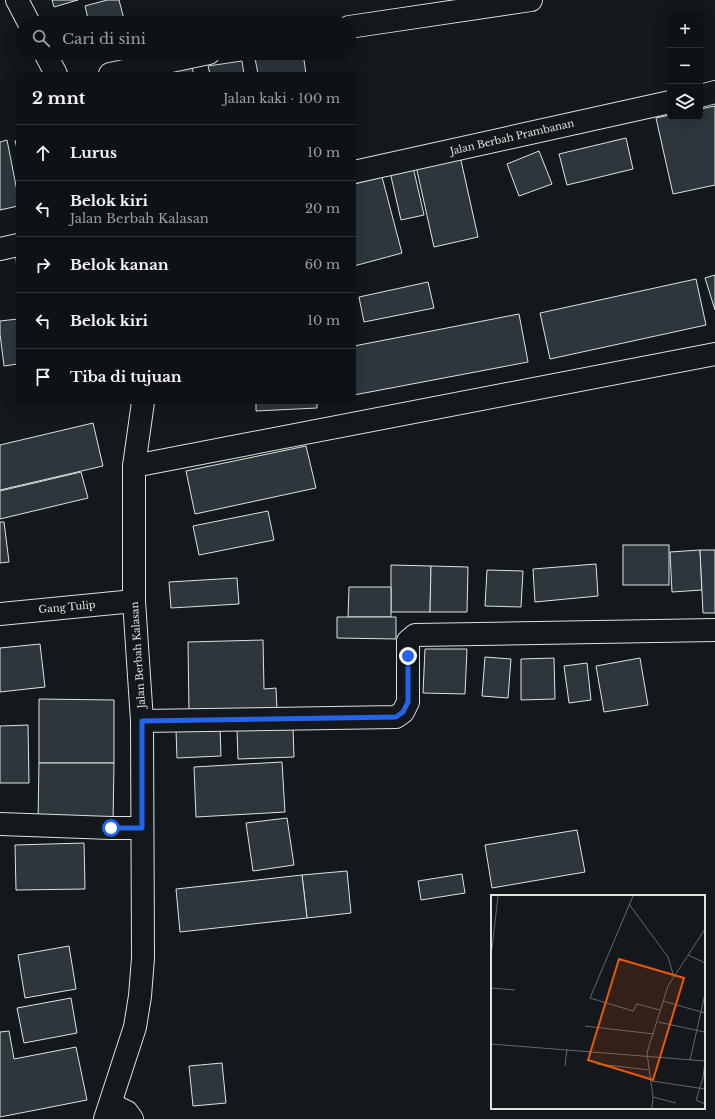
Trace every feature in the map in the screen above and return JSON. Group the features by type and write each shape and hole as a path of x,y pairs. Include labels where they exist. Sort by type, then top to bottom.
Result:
{"street":[{"path":"17,0 25,16"},
{"path":"356,25 531,0"},
{"path":"49,60 55,72"},
{"path":"120,72 177,60"},
{"path":"703,95 715,92"},
{"name":"Jalan Berbah Prambanan","path":"356,172 667,103"},
{"path":"0,249 16,245"},
{"path":"134,466 715,354"},
{"name":"Jalan Berbah Kalasan","path":"108,1112 135,1027 140,996 143,958 142,721 134,601 134,466 142,404"},
{"name":"Gang Tulip","path":"0,614 134,601"},
{"path":"142,721 396,717 403,712 408,702 408,641 415,635 715,630"},
{"path":"0,824 142,828"},
{"path":"108,1112 127,1112 132,1119"}],"building":[{"path":"52,0 78,0 54,7"},
{"path":"107,0 119,0 123,16 87,16 85,6"},
{"path":"255,60 304,60 306,72 258,72"},
{"path":"242,61 244,72 210,72 208,66"},
{"path":"192,68 193,72 172,72"},
{"path":"715,106 715,185 673,194 656,118 667,116 667,120 703,120 703,108"},
{"path":"626,138 633,169 567,185 559,154"},
{"path":"7,140 16,186 16,206 0,210 0,142"},
{"path":"539,151 552,184 519,196 507,164"},
{"path":"460,156 478,237 434,247 416,166"},
{"path":"413,167 424,215 401,220 390,172"},
{"path":"382,177 402,253 356,265 356,184"},
{"path":"715,275 715,310 705,278"},
{"path":"696,279 706,325 550,359 540,313"},
{"path":"428,282 434,308 364,322 359,297"},
{"path":"519,314 528,362 356,395 356,346"},
{"path":"16,319 16,364 4,366 0,321"},
{"path":"256,404 317,404 317,408 256,411"},
{"path":"93,423 103,466 0,490 0,445"},
{"path":"306,446 316,488 195,514 186,471"},
{"path":"81,472 88,498 0,519 0,491"},
{"path":"268,511 274,540 199,555 193,526"},
{"path":"0,522 4,522 9,562 0,563"},
{"path":"623,545 669,545 669,585 623,585"},
{"path":"700,550 702,590 672,592 670,552"},
{"path":"700,550 715,550 715,613 703,613"},
{"path":"596,564 598,596 535,602 533,569"},
{"path":"391,565 431,566 430,612 391,612"},
{"path":"431,566 468,567 467,612 430,612"},
{"path":"487,570 523,571 521,607 485,606"},
{"path":"237,578 239,604 171,608 169,582"},
{"path":"349,587 391,587 391,617 348,617"},
{"path":"337,617 396,617 396,639 337,638"},
{"path":"263,640 264,689 276,688 277,711 189,713 188,642"},
{"path":"40,644 45,687 0,692 0,648"},
{"path":"425,649 467,649 465,694 423,693"},
{"path":"485,657 511,659 508,698 482,696"},
{"path":"554,658 555,699 521,700 521,659"},
{"path":"640,658 648,705 604,712 596,666"},
{"path":"587,663 591,700 569,703 564,666"},
{"path":"39,699 114,700 114,763 39,763"},
{"path":"28,725 29,783 0,783 0,726"},
{"path":"220,728 221,756 177,758 176,730"},
{"path":"293,728 294,757 238,759 237,730"},
{"path":"282,762 285,812 196,817 194,767"},
{"path":"39,763 114,763 113,822 38,821"},
{"path":"287,818 294,865 253,871 246,823"},
{"path":"577,830 585,872 492,888 485,845"},
{"path":"84,843 85,889 16,890 15,845"},
{"path":"347,871 351,913 307,918 302,875"},
{"path":"462,874 465,893 421,900 418,881"},
{"path":"302,875 307,918 180,932 176,889"},
{"path":"69,946 76,989 25,998 18,955"},
{"path":"71,998 77,1033 24,1043 17,1008"},
{"path":"9,1031 14,1059 76,1047 87,1100 0,1117 0,1032"},
{"path":"222,1063 226,1103 193,1106 189,1066"}],"route":[{"path":"111,828 142,828 142,721 396,717 403,712 408,702 408,656"}]}
